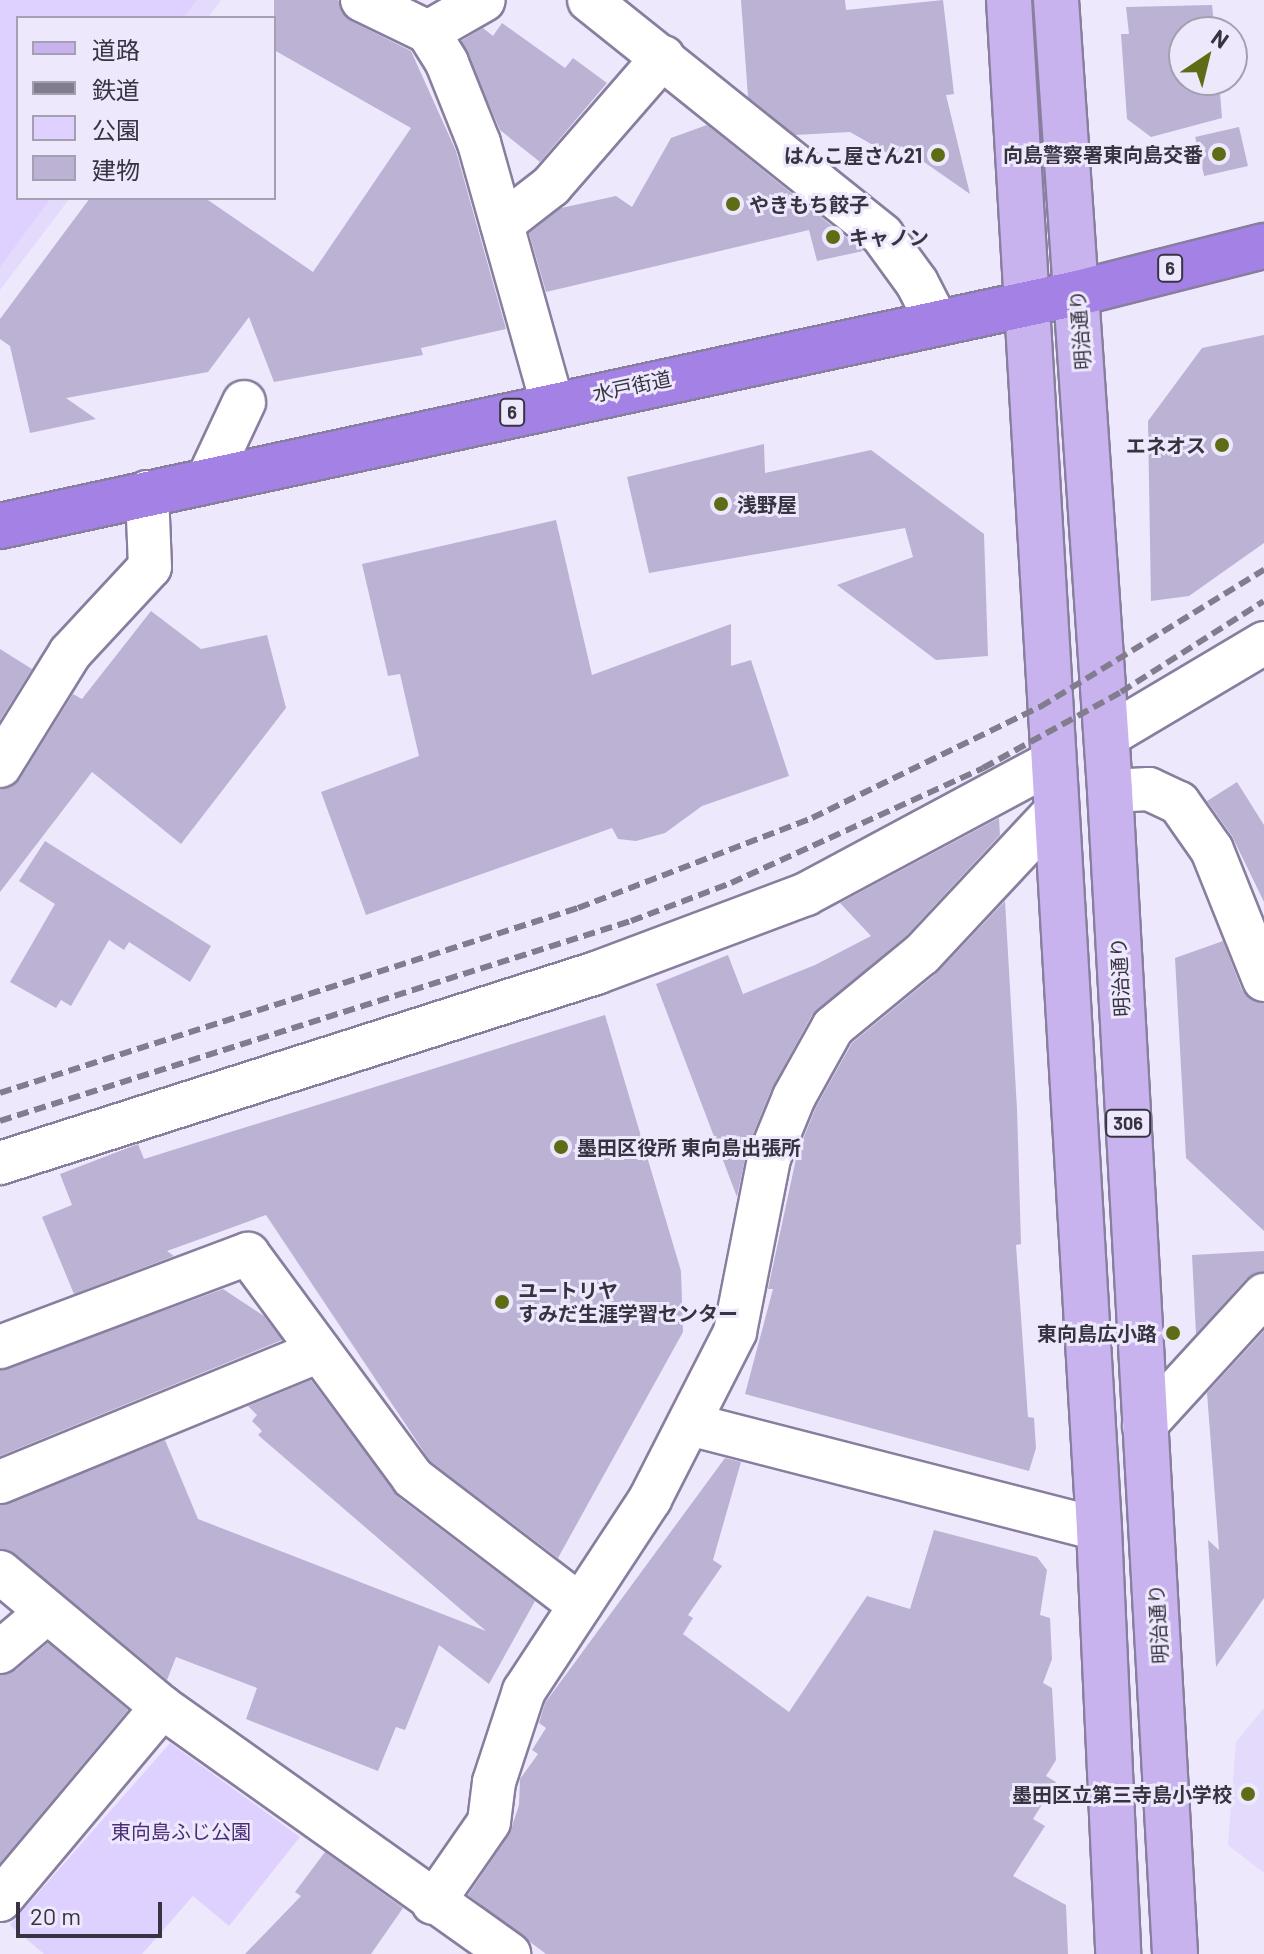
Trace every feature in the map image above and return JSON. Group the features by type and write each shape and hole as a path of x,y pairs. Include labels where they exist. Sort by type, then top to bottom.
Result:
{"highway":[{"name":"水戸街道","path":"0,526 552,403 1078,293 1264,246"}],"main road":[{"path":"1009,0 1054,813 1099,1529 1118,1954"},
{"name":"明治通り","path":"1056,0 1110,791 1175,1954"}],"street":[{"path":"362,0 428,32 447,63 479,143 552,403"},
{"path":"428,32 484,0"},
{"path":"589,0 882,235 917,283 937,322"},
{"path":"502,224 551,186 663,57"},
{"path":"208,479 244,402"},
{"path":"0,766 70,653 150,567 147,492"},
{"path":"1106,737 1264,643"},
{"path":"0,1163 596,973 806,894 1052,762"},
{"path":"1110,791 1149,789 1179,803 1212,850 1264,980"},
{"path":"433,1903 489,1822 494,1782 524,1691 650,1499 735,1332 769,1158 794,1097 833,1027 922,954 1054,813"},
{"path":"0,1347 248,1254 413,1478 580,1605"},
{"path":"1144,1426 1264,1295"},
{"path":"0,1482 319,1351"},
{"path":"689,1424 1099,1529"},
{"path":"0,1572 162,1707 433,1903 509,1954"},
{"path":"0,1652 46,1613"},
{"path":"0,1900 162,1707"}],"shaded area":[{"path":"0,0 221,0 209,16 16,16 16,200 68,200 0,290"},
{"name":"墨田区立第三寺島小学校","path":"1264,1708 1264,1873 1228,1845 1236,1742"}],"green space":[{"path":"0,0 197,0 185,16 16,16 16,200 50,200 0,267"},
{"name":"東向島ふじ公園","path":"170,1743 300,1837 229,1926 193,1896 142,1954 44,1954 10,1925"}],"building":[{"path":"274,0 338,0 351,21 411,51 456,151 506,329 421,348 423,355 274,382 249,317 208,372 66,398 96,419 30,433 10,346 0,339 0,319 89,200 208,200 313,272 411,128 276,51"},
{"path":"741,0 845,0 846,10 943,0 954,94 946,95 970,194 901,146 894,157 850,132 795,135 748,97"},
{"path":"1212,5 1213,16 1168,16 1168,96 1220,96 1222,118 1151,137 1127,119 1121,34 1129,34 1126,7"},
{"path":"502,23 565,68 573,58 607,83 540,162 500,130 461,41 483,28 493,36"},
{"path":"707,125 863,251 817,261 809,230 546,292 529,233 561,208 616,196 632,207 671,138"},
{"path":"1239,127 1248,166 1204,176 1195,137"},
{"path":"1264,335 1264,543 1189,596 1151,601 1148,421 1202,348"},
{"path":"764,444 765,473 871,450 984,534 988,656 936,660 837,585 913,557 905,528 649,573 627,477"},
{"path":"556,520 592,675 731,624 731,666 751,660 789,776 702,806 665,833 636,841 618,839 612,828 366,915 321,792 419,756 400,674 388,676 362,564"},
{"path":"151,611 201,649 267,635 286,708 181,844 92,772 0,892 0,790 20,779 73,694 82,699"},
{"path":"0,649 32,669 0,720"},
{"path":"1237,782 1264,825 1264,902 1232,836 1207,801"},
{"path":"999,818 1000,835 906,936 812,1015 772,1088 747,1149 737,1197 656,984 728,955 743,994 815,965 871,936 840,903"},
{"path":"45,841 211,946 190,982 129,942 124,950 109,940 71,1006 61,1000 56,1008 10,982 55,904 19,881"},
{"path":"1005,901 1017,1109 1021,1244 1016,1245 1028,1417 1034,1418 1036,1448 1029,1471 745,1394 773,1289 768,1289 797,1154 816,1107 852,1043 937,973"},
{"path":"1223,941 1242,990 1250,999 1264,1003 1264,1231 1186,1158 1175,958"},
{"name":"ユートリヤ すみだ生涯学習センター","path":"605,1015 681,1271 683,1332 558,1558 430,1461 266,1215 167,1251 174,1256 74,1294 42,1217 72,1205 60,1174 138,1144 144,1159"},
{"path":"1264,1251 1264,1272 1246,1279 1196,1334 1192,1255"},
{"path":"223,1289 264,1316 282,1340 0,1456 0,1370"},
{"path":"1264,1331 1264,1598 1216,1667 1208,1540 1219,1550 1207,1393"},
{"path":"311,1380 398,1497 535,1601 489,1684 439,1645 405,1730 396,1727 378,1771 246,1719 257,1688 176,1657 167,1680 15,1554 0,1549 0,1505 165,1440 198,1519 486,1631 258,1435 262,1431 252,1421 257,1415 248,1406"},
{"path":"725,1458 741,1462 713,1560 722,1566 688,1615 693,1618 683,1634 789,1712 867,1596 910,1609 934,1530 1037,1557 1047,1570 1040,1615 1050,1618 1052,1659 1043,1683 1052,1688 1056,1760 1046,1776 1056,1782 1033,1819 1045,1826 1013,1876 1066,1905 1068,1954 546,1954 468,1895 509,1835 519,1805 520,1779 538,1754 532,1750 546,1728 539,1723 545,1703"},
{"path":"48,1643 128,1710 0,1863 0,1675 16,1670"},
{"path":"325,1852 403,1908 371,1954 245,1954 301,1896 295,1892"}],"railway":[{"path":"0,1093 578,908 812,818 1040,707 1264,570"},
{"path":"0,1121 631,921 731,883 983,768 1121,692 1264,601"}],"place":[{"name":"向島警察署東向島交番","path":"1219,154"},
{"name":"はんこ屋さん21","path":"938,155"},
{"name":"やきもち餃子","path":"733,204"},
{"name":"キャノン","path":"833,237"},
{"name":"エネオス","path":"1222,445"},
{"name":"浅野屋","path":"721,504"},
{"name":"墨田区役所 東向島出張所","path":"561,1147"},
{"name":"ユートリヤ すみだ生涯学習センター","path":"502,1302"},
{"name":"東向島広小路","path":"1173,1333"},
{"name":"墨田区立第三寺島小学校","path":"1248,1794"}]}
